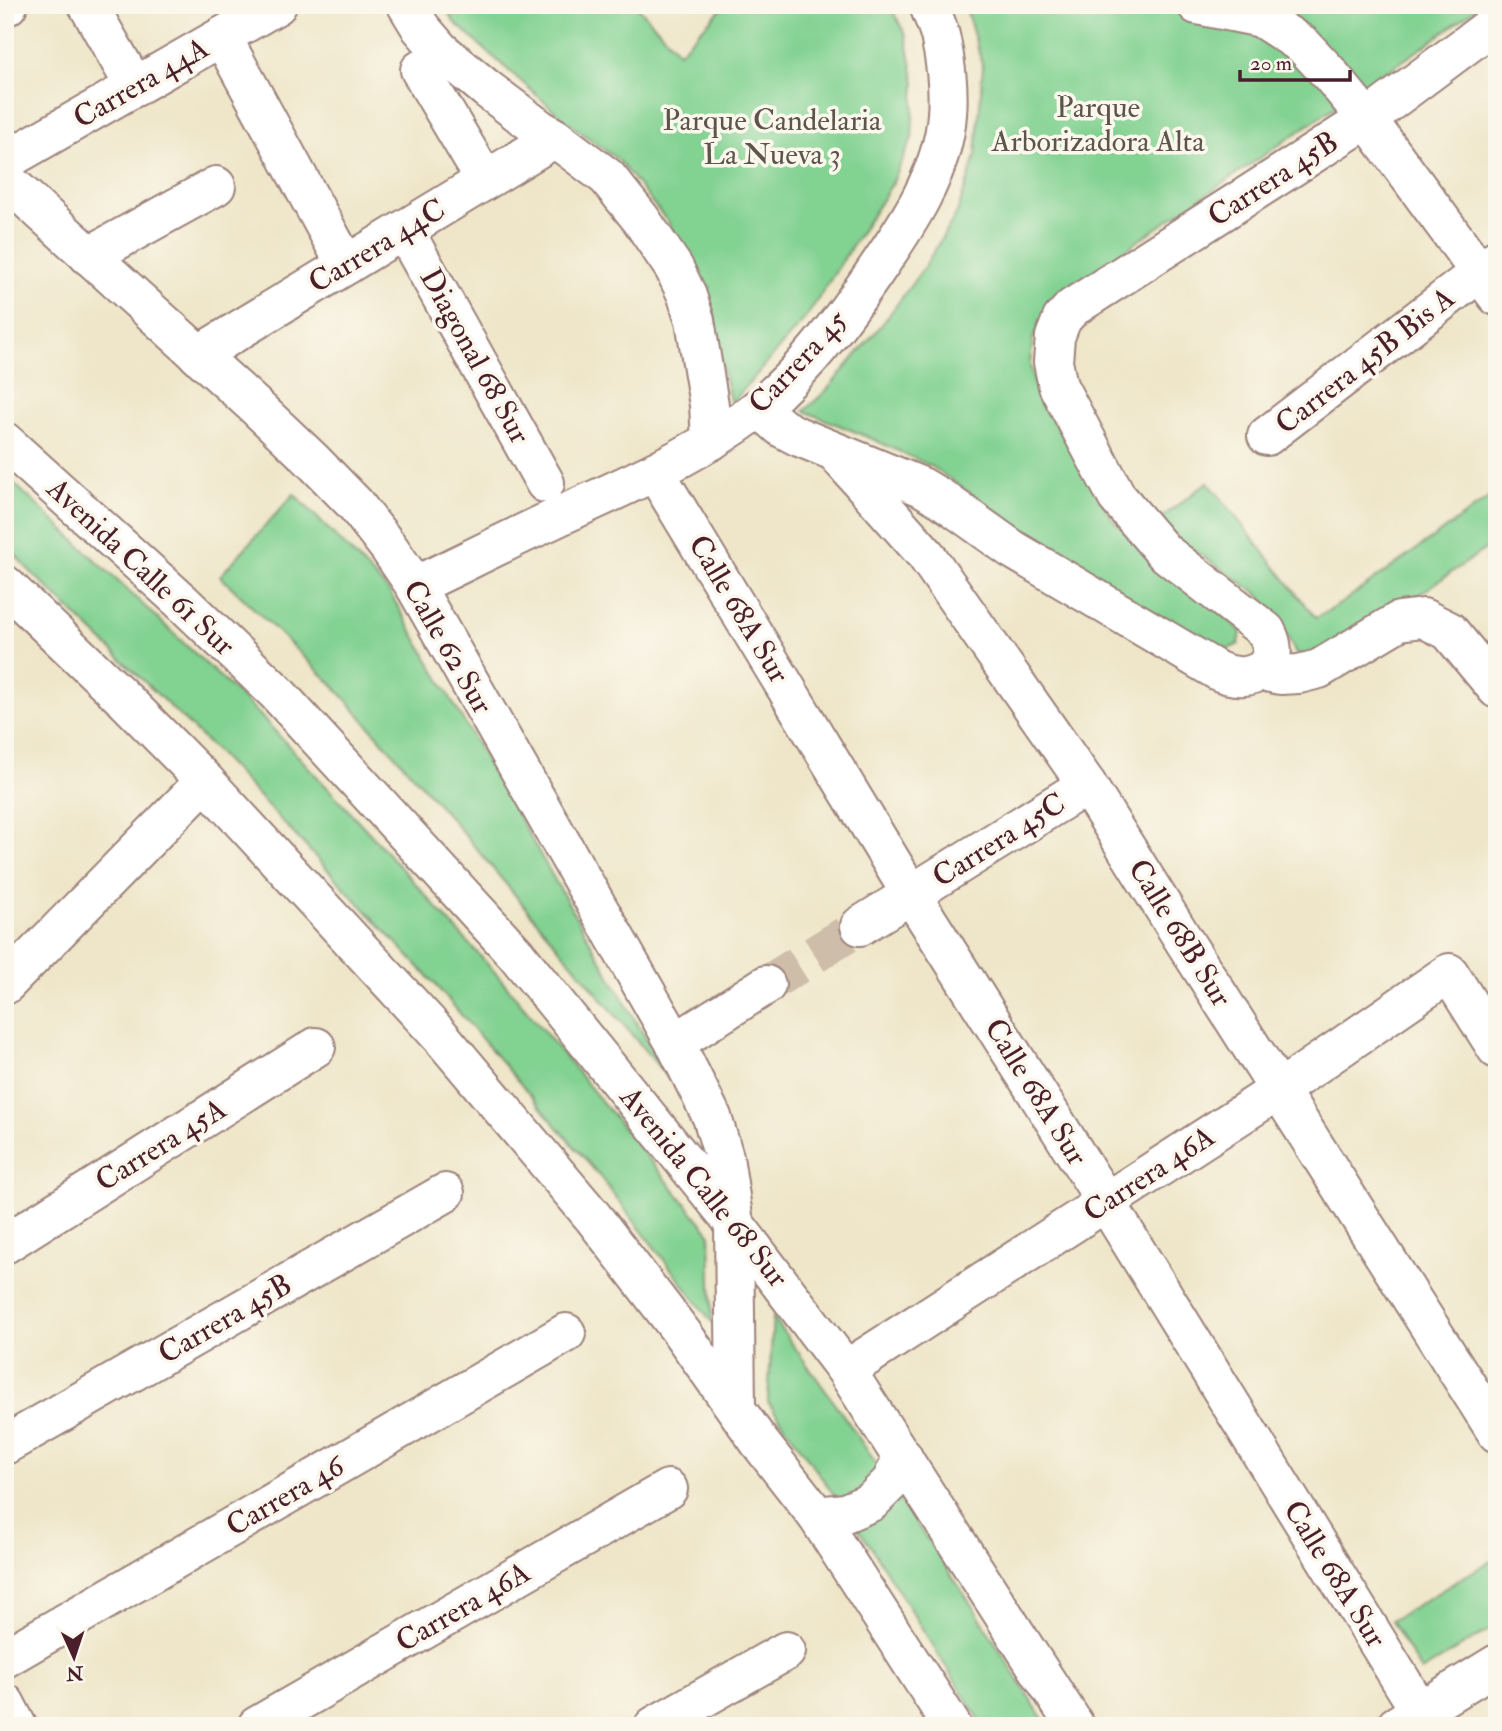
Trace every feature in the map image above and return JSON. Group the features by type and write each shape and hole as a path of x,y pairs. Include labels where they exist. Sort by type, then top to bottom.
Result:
{"street":[{"path":"88,5 135,87"},
{"name":"Carrera 44A","path":"5,161 277,5"},
{"path":"407,5 433,43 461,69 607,177 640,218 674,268 695,320 709,405 711,441"},
{"name":"Carrera 45","path":"415,586 655,472 711,441 759,408 814,354 843,318 901,234 922,199 939,152 947,115 946,76 941,38 929,5"},
{"path":"1197,5 1261,18 1303,45 1367,119 1491,276"},
{"name":"Carrera 45B","path":"1261,671 1271,652 1266,631 1164,552 1117,497 1058,387 1053,362 1055,337 1062,319 1072,308 1367,119 1497,22"},
{"path":"222,37 346,265"},
{"path":"420,70 485,180"},
{"name":"Carrera 44C","path":"198,355 555,138"},
{"name":"Calle 62 Sur","path":"5,178 303,451 355,504 415,586 675,1043 712,1117 724,1157 734,1223 736,1408"},
{"path":"89,256 216,186"},
{"name":"Diagonal 68 Sur","path":"404,230 545,483"},
{"name":"Carrera 45B Bis A","path":"1267,436 1491,276"},
{"name":"Calle 68B Sur","path":"759,408 782,428 837,454 922,487 1012,548 1230,676 1246,677 1261,671 1299,674 1319,669 1399,621 1423,618 1448,631 1497,689"},
{"name":"Avenida Calle 61 Sur","path":"5,442 181,601 276,692"},
{"name":"Calle 68B Sur","path":"837,454 926,555 1087,785 1497,1433"},
{"name":"Calle 68A Sur","path":"655,472 911,894 1106,1202 1408,1718"},
{"path":"5,585 205,781 451,1048 593,1217 817,1516 952,1726"},
{"name":"Avenida Calle 68 Sur","path":"276,692 516,954 734,1223 846,1370 1075,1726"},
{"path":"5,985 205,781"},
{"name":"Carrera 45C","path":"860,926 1087,785"},
{"name":"Carrera 46A","path":"846,1370 1279,1090 1449,973 1497,1049"},
{"path":"675,1043 766,985"},
{"name":"Carrera 45A","path":"5,1244 316,1047"},
{"name":"Carrera 45B","path":"5,1445 445,1193"},
{"name":"Carrera 46","path":"5,1658 566,1333"},
{"path":"817,1516 845,1513 871,1502 891,1482 903,1457"},
{"name":"Carrera 46A","path":"257,1726 668,1489"},
{"path":"654,1726 701,1714 786,1651"},
{"path":"1408,1718 1497,1664"},
{"path":"5,1703 17,1726"}],"green space":[{"name":"Parque Candelaria La Nueva 3","path":"444,5 636,5 679,52 725,5 890,5 906,36 915,82 912,138 892,184 807,316 731,404 703,286 668,222 618,160 566,121 454,22"},
{"name":"Parque Arborizadora Alta","path":"965,5 1481,5 1135,243 1064,297 1046,316 1033,338 1030,364 1036,391 1113,520 1241,631 1239,644 1228,649 1215,647 1161,617 1046,546 931,466 804,411 827,390 884,322 925,266 957,213 976,155 983,67"},
{"path":"5,475 257,712 500,978 710,1233 712,1322 597,1173 433,982 219,754 26,567 5,543"},
{"path":"1208,482 1316,618 1343,602 1497,492 1497,552 1491,545 1394,612 1311,655 1296,654 1279,619 1257,593 1183,543 1157,521"},
{"path":"294,494 389,591 669,1079 454,822 334,686 220,576"},
{"path":"773,1317 848,1422 975,1610 1047,1726 983,1726 873,1550 768,1402"},
{"path":"1497,1557 1497,1625 1421,1671 1391,1621"}],"tunnel":[{"path":"766,985 860,926"}]}
